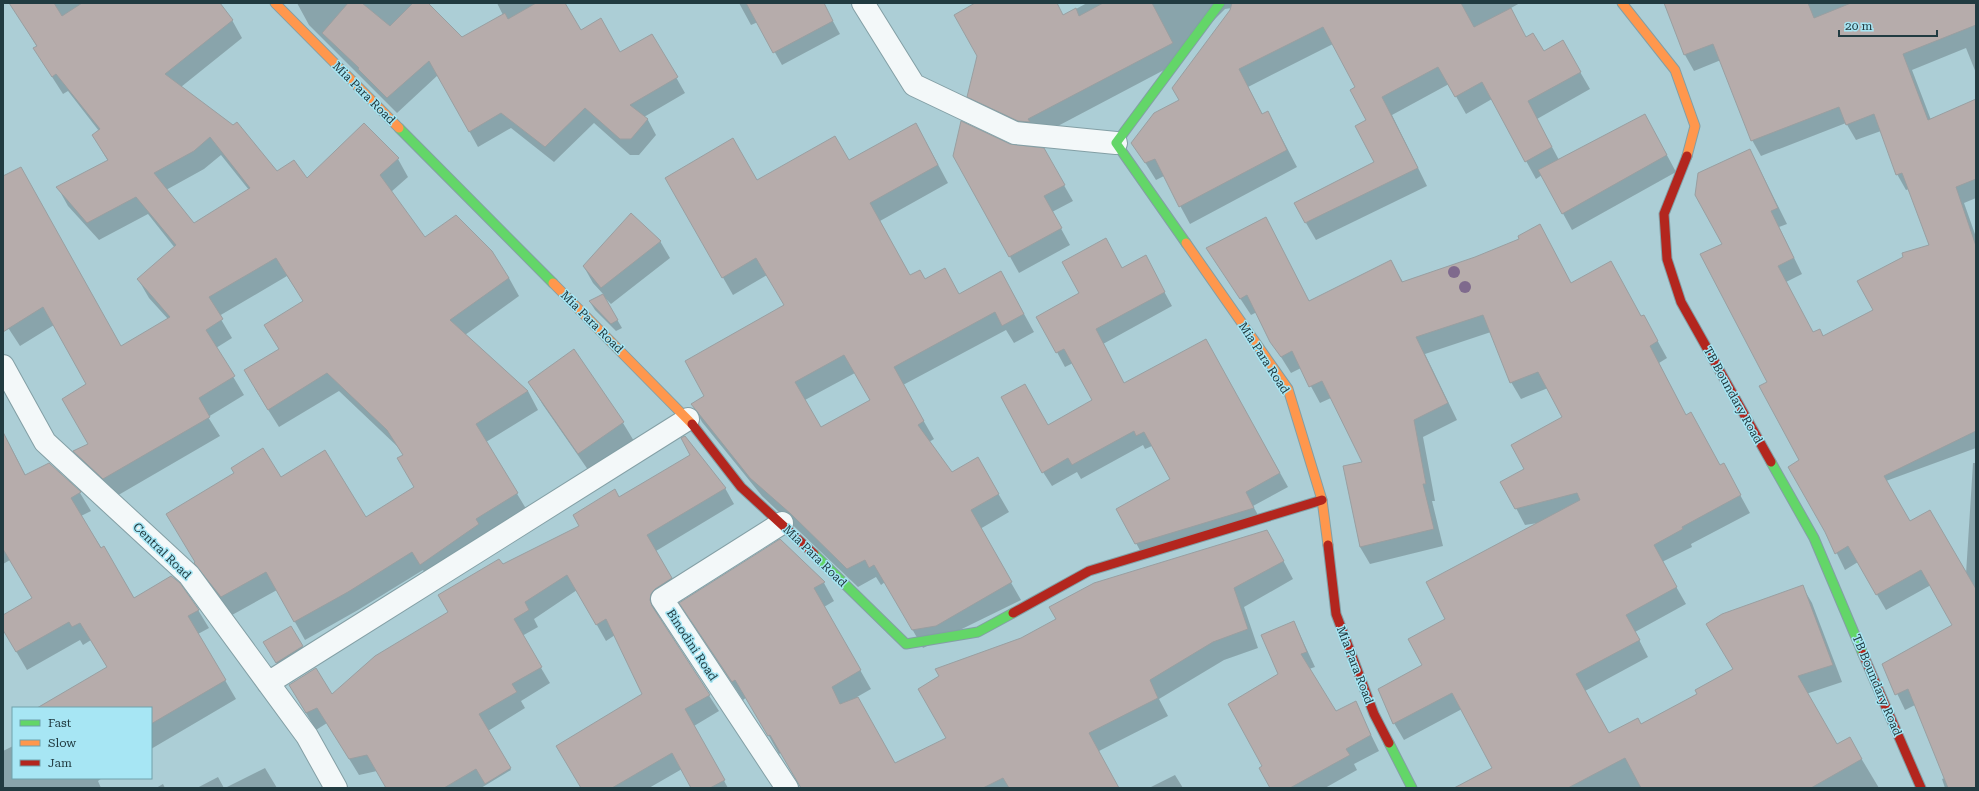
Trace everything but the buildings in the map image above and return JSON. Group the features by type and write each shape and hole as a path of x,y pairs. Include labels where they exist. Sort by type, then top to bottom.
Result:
{"street":[{"name":"Mia Para Road","path":"275,3 688,419 741,487 782,523 906,644 978,632 1089,571 1322,500"},
{"path":"863,3 914,85 1015,133 1116,143 1220,3"},
{"name":"TB Boundary Road","path":"1622,3 1675,70 1695,126 1686,159 1664,214 1667,259 1681,302 1814,538 1921,788"},
{"name":"Mia Para Road","path":"1116,143 1288,389 1322,500 1336,614 1374,714 1412,788"},
{"name":"Central Road","path":"3,366 45,442 189,575 307,736 336,788"},
{"path":"268,683 688,419"},
{"name":"Binodini Road","path":"782,523 662,599 787,788"}],"traffic: fast":[{"path":"1186,243 1116,143 1220,3"},
{"path":"399,128 553,283"},
{"path":"1771,462 1814,538 1863,654"},
{"path":"814,554 906,644 978,632 1013,613"},
{"path":"1389,743 1412,788"}],"traffic: slow":[{"path":"275,3 399,128"},
{"path":"1622,3 1675,70 1695,126 1687,156"},
{"path":"1186,243 1288,389 1322,500 1328,545"},
{"path":"553,283 692,424"}],"traffic: jam":[{"path":"1687,156 1664,214 1667,259 1681,302 1771,462"},
{"path":"692,424 741,487 814,554"},
{"path":"1013,613 1089,571 1322,500"},
{"path":"1328,545 1336,614 1374,714 1389,743"},
{"path":"1863,654 1921,788"}]}
